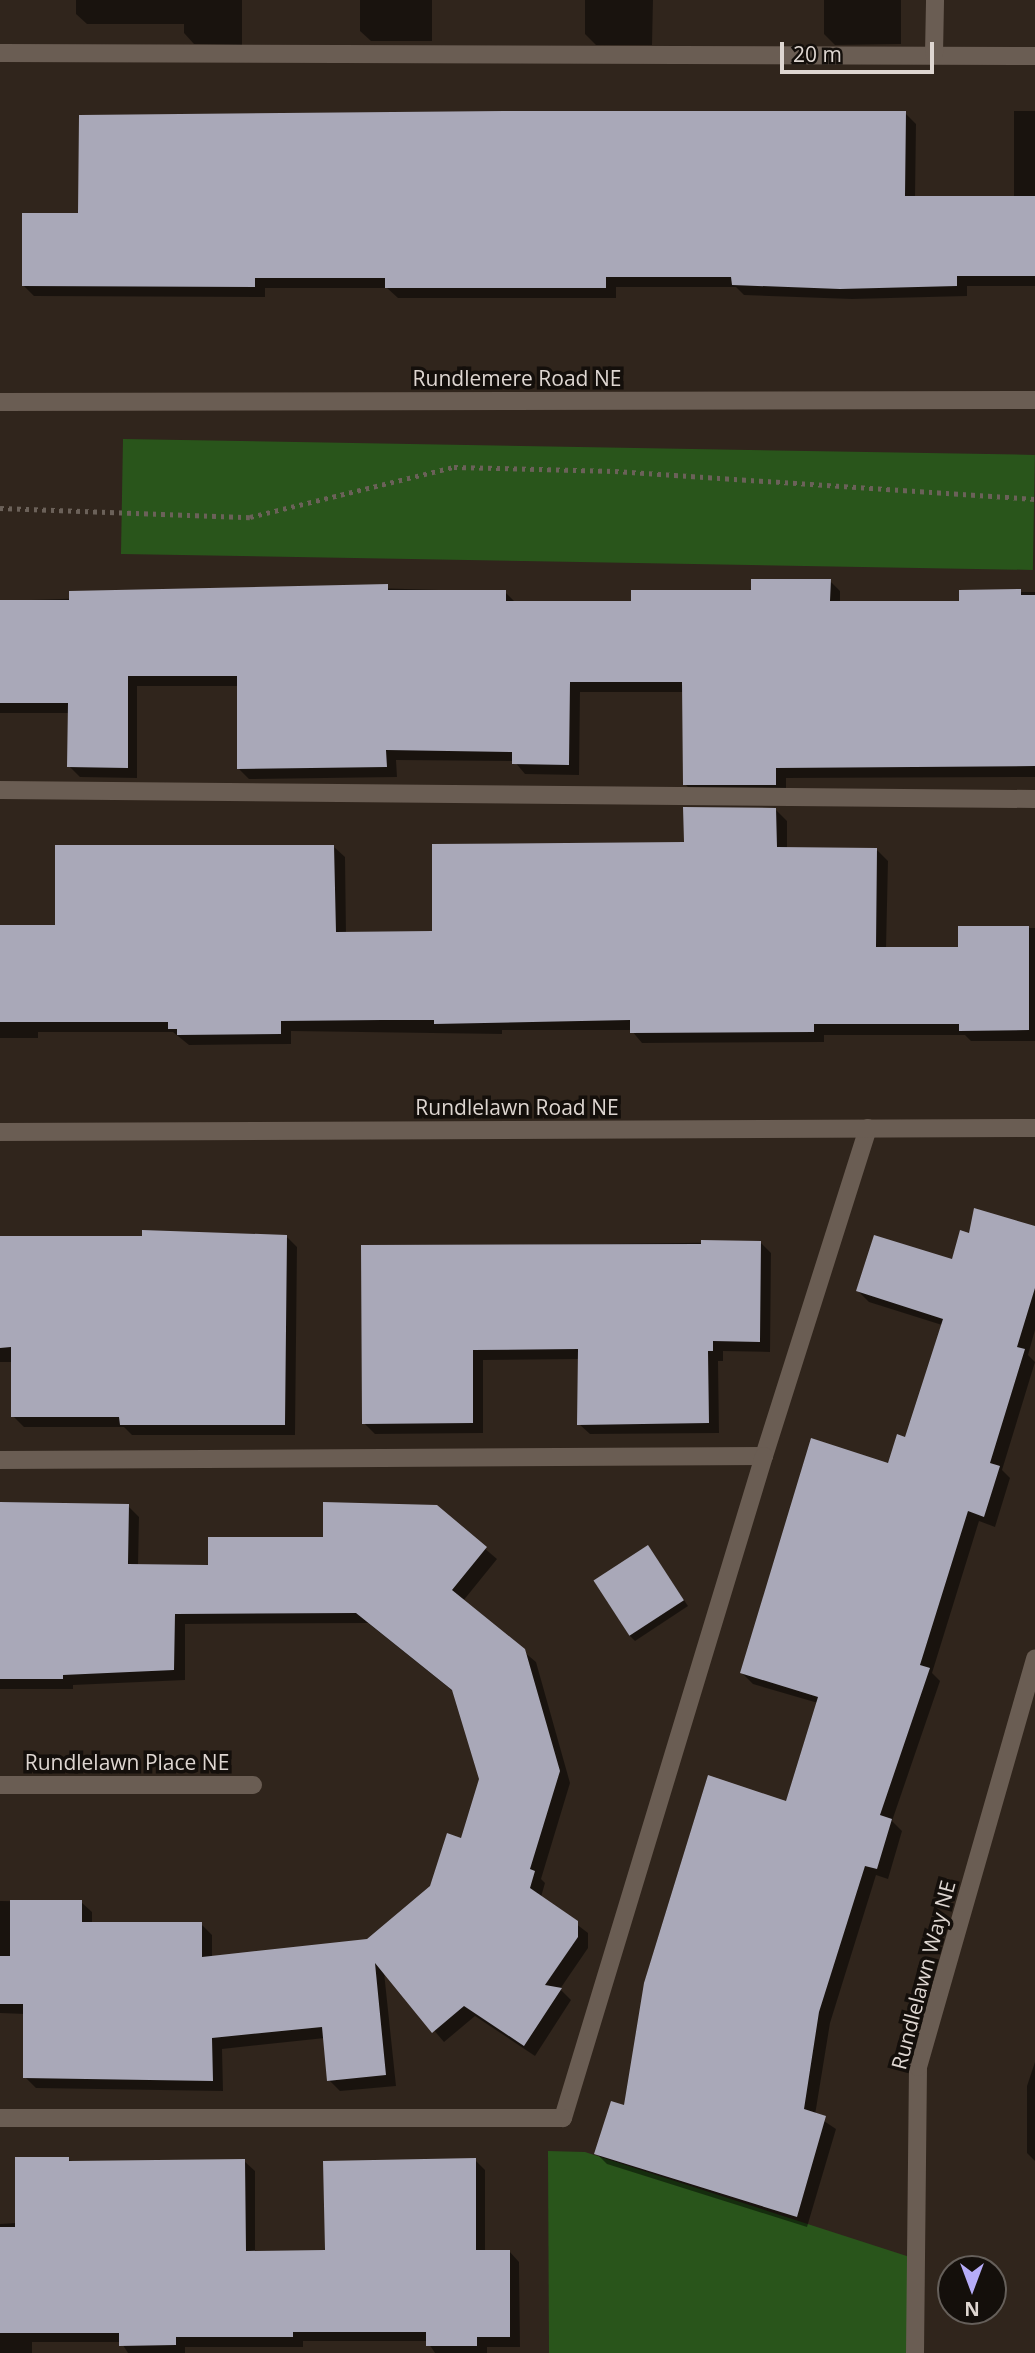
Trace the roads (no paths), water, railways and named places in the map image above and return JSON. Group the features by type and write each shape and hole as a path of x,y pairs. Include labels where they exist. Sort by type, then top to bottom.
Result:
{"street":[{"path":"934,54 935,0"},
{"path":"0,53 1035,56"},
{"name":"Rundlemere Road NE","path":"0,402 1035,400"},
{"path":"0,790 1035,799"},
{"path":"0,2118 563,2118 764,1456 868,1128"},
{"name":"Rundlelawn Road NE","path":"0,1132 1035,1128"},
{"path":"0,1460 764,1456"},
{"name":"Rundlelawn Way NE","path":"915,2353 918,2067 1035,1658"},
{"name":"Rundlelawn Place NE","path":"0,1784 253,1784"}]}
